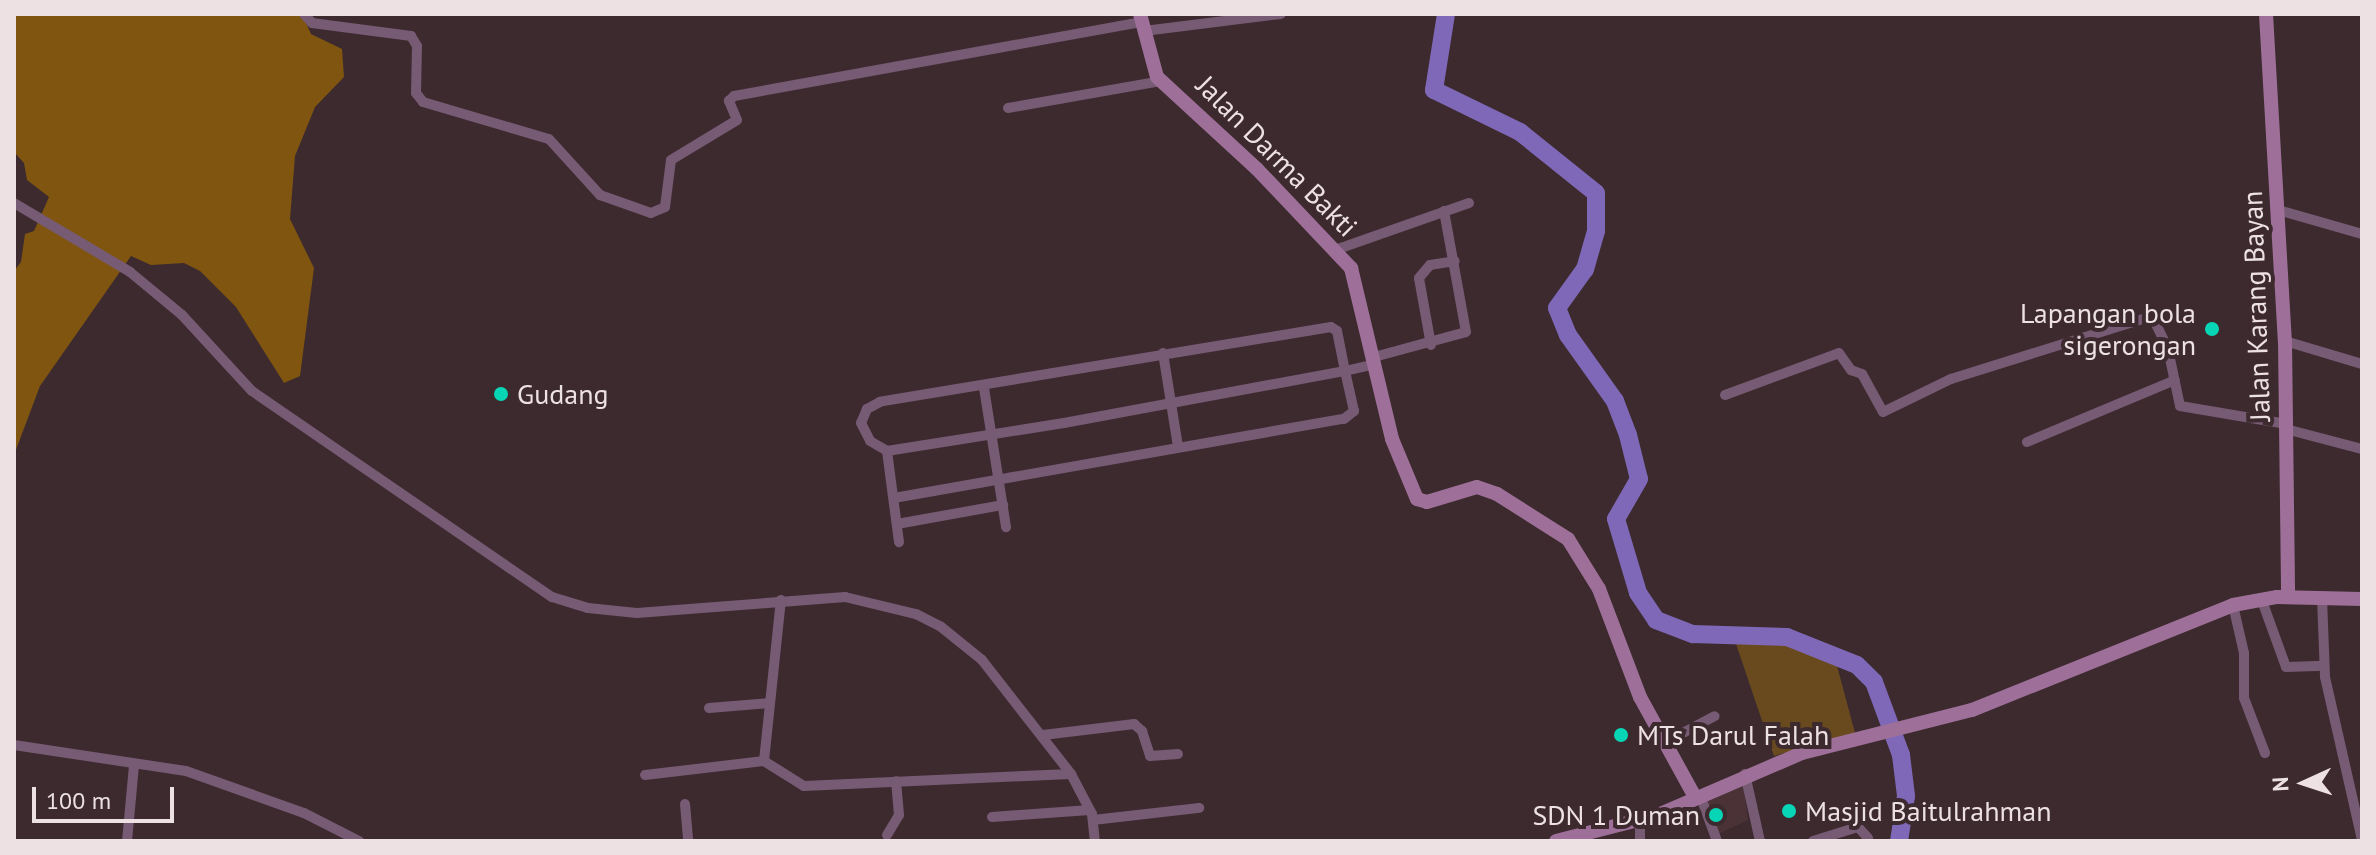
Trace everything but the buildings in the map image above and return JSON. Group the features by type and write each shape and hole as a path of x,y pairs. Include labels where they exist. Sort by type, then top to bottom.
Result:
{"street":[{"path":"304,14 312,23 411,36 417,46 416,93 423,102 549,139 600,195 651,213 665,207 671,160 737,120 729,101 734,96 1142,22 1281,14"},
{"name":"Jalan Karang Bayan","path":"2266,14 2285,341 2288,597"},
{"name":"Jalan Darma Bakti","path":"1142,22 1161,81 1335,250 1355,276 1392,439 1417,499 1427,502 1477,487 1497,494 1568,539 1603,597 1640,697 1698,796 1717,841"},
{"path":"1008,108 1161,81"},
{"path":"14,203 130,272 182,315 252,391 434,513 531,587 571,604 637,613 845,597 927,619 972,650 1043,735 1071,774 1092,815 1095,841"},
{"path":"1335,250 1469,203"},
{"path":"2278,210 2362,234"},
{"path":"887,451 1345,371 1466,332 1444,211"},
{"path":"1431,345 1419,278 1430,265 1455,261"},
{"path":"1725,395 1839,353 1851,370 1862,374 1883,412 1951,379 2152,316 2175,380 2176,402 2184,408 2286,427 2362,449"},
{"path":"894,498 1350,418 1354,411 1333,327 1163,353 984,388 880,402 867,409 862,431 887,451 899,542"},
{"path":"2285,341 2329,350 2362,364"},
{"path":"1163,353 1178,447"},
{"path":"2027,442 2175,380"},
{"path":"984,388 1006,527"},
{"path":"897,524 1003,505"},
{"path":"2261,598 2286,667 2324,666"},
{"path":"1556,841 1640,821 1745,774 1888,729 1972,710 2233,605 2261,598 2362,599"},
{"path":"2322,598 2324,666 2362,840"},
{"path":"764,761 781,600"},
{"path":"2233,605 2244,653 2244,698 2265,753"},
{"path":"709,708 770,703"},
{"path":"1666,742 1715,716"},
{"path":"1043,735 1134,724 1142,731 1150,756 1178,754"},
{"path":"14,745 214,779 304,813 359,841"},
{"path":"645,775 764,761 804,786 1071,774"},
{"path":"127,841 134,765"},
{"path":"1745,774 1760,841"},
{"path":"887,835 899,815 896,781"},
{"path":"685,804 688,841"},
{"path":"992,817 1199,808"},
{"path":"1640,821 1640,841"},
{"path":"1813,841 1860,827 1868,838"}],"shaded area":[{"path":"14,14 302,14 311,34 342,49 344,77 315,107 295,156 290,219 314,268 300,376 284,383 236,307 200,271 184,263 151,265 131,256 40,386 14,455 14,271 21,262 25,234 34,231 49,197 27,180 24,163 14,152"},
{"path":"1735,641 1788,642 1836,662 1855,733 1774,756"},
{"path":"1743,783 1748,820 1714,836 1706,801"}],"waterway":[{"path":"1446,14 1434,90 1520,132 1596,193 1596,231 1585,269 1557,308 1568,335 1615,401 1628,435 1639,479 1616,519 1638,593 1656,620 1693,634 1787,637 1857,665 1874,682 1901,755 1906,796 1899,841"}],"place":[{"name":"Lapangan bola sigerongan","path":"2212,329"},
{"name":"Gudang","path":"501,394"},
{"name":"MTs Darul Falah","path":"1621,735"},
{"name":"Masjid Baitulrahman","path":"1789,811"},
{"name":"SDN 1 Duman","path":"1716,815"}]}
